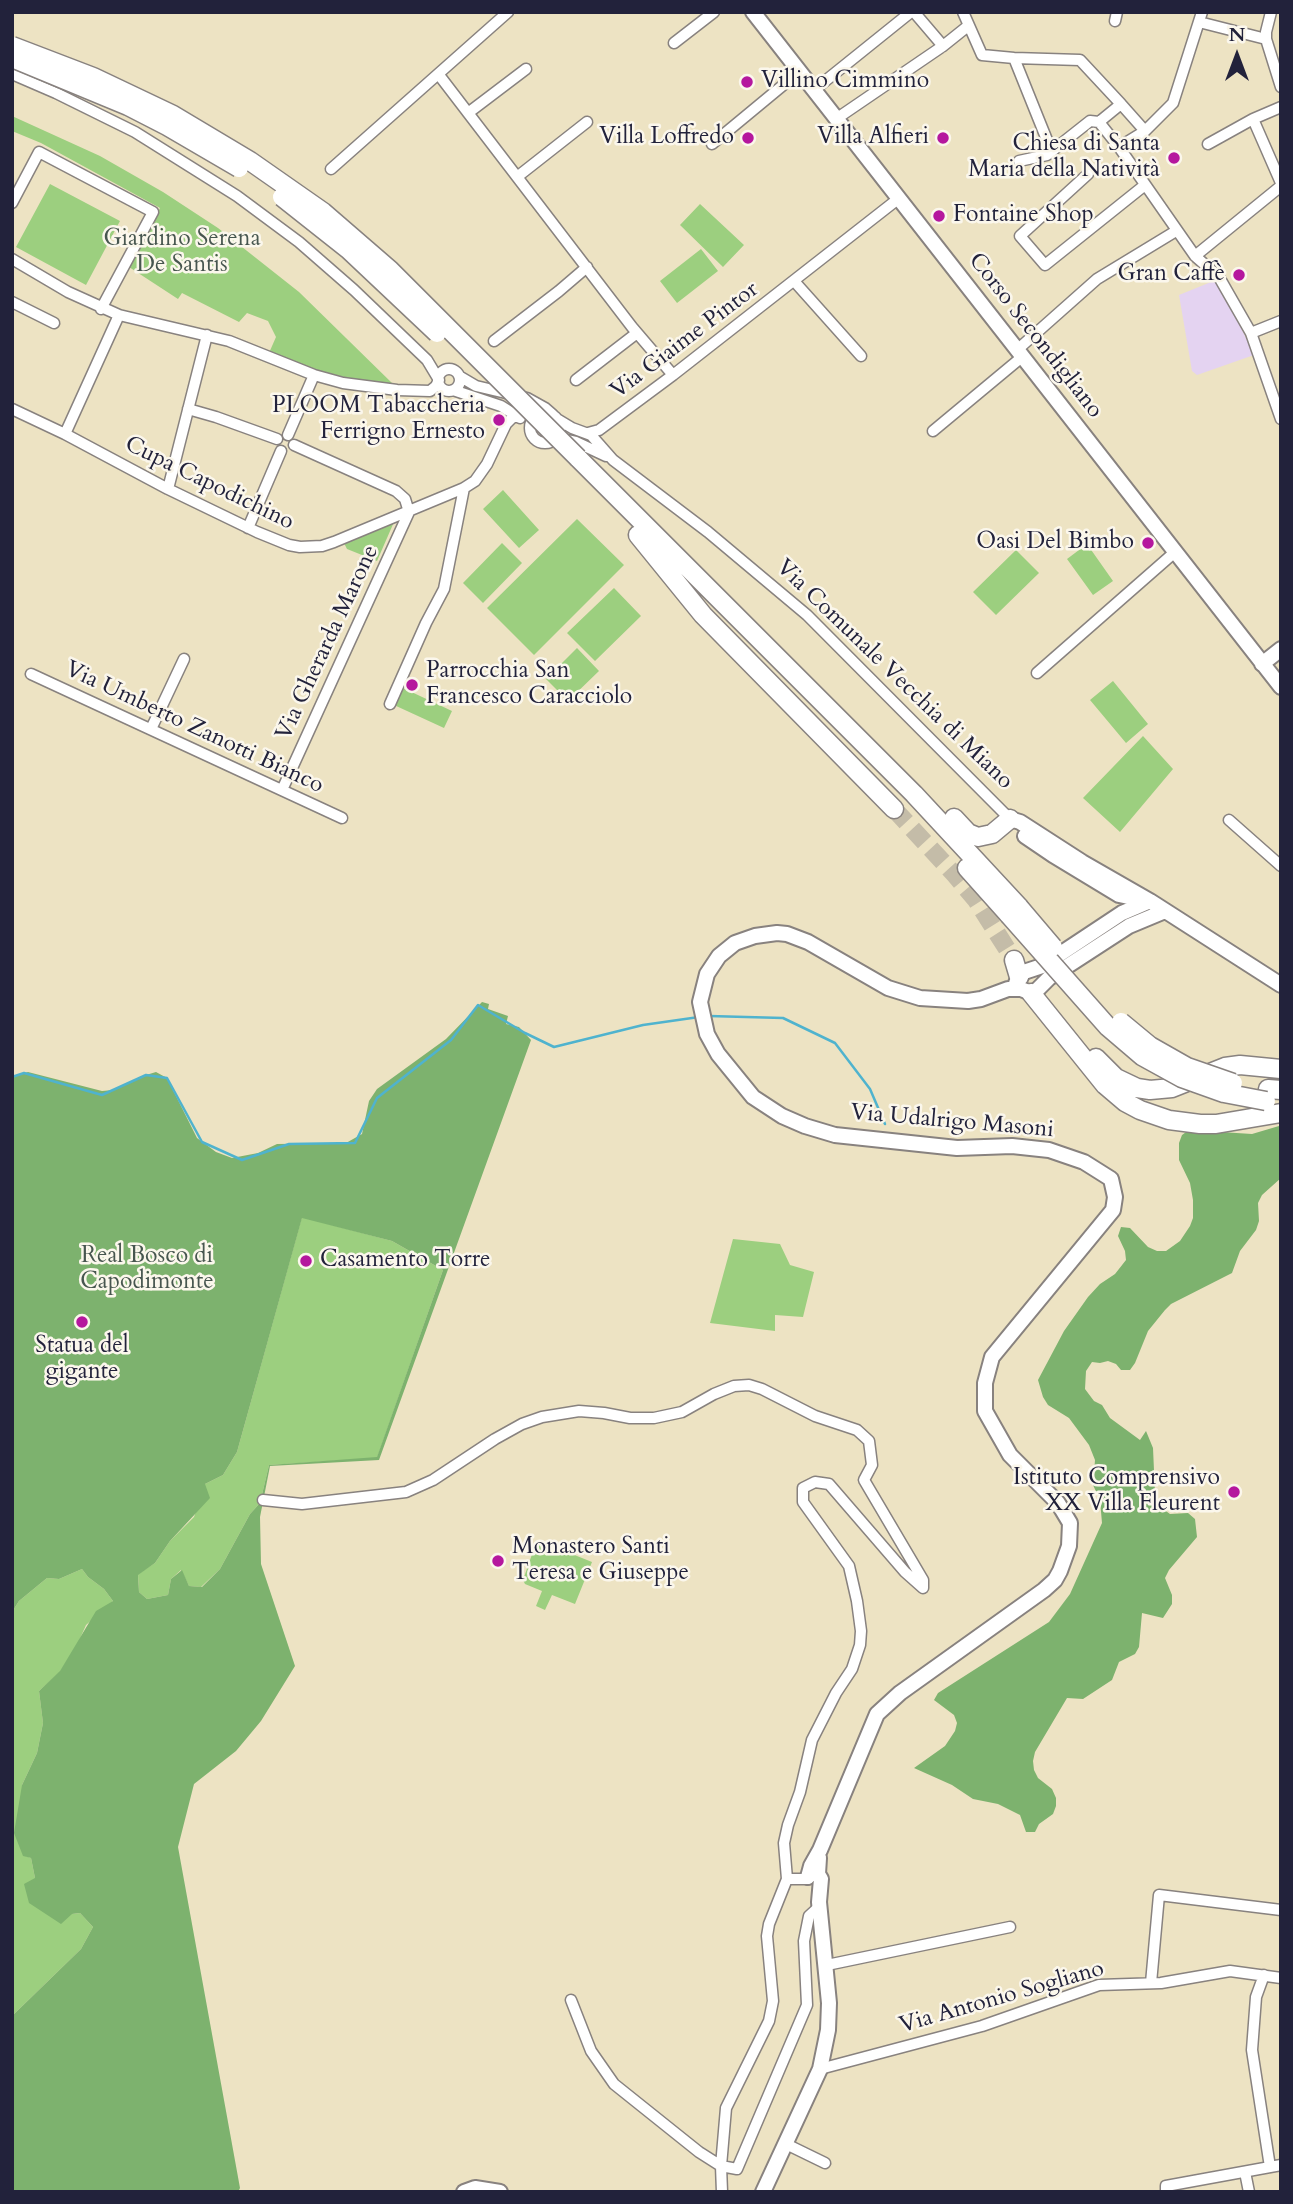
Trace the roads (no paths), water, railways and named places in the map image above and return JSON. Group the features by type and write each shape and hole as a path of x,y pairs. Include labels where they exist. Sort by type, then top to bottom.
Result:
{"highway":[{"path":"12,46 93,76 173,115 250,161 323,212 390,270 577,457 643,531 914,794 1108,1027 1142,1056 1182,1078 1224,1093 1281,1102"},
{"path":"12,58 88,88 148,116 243,170 279,195 382,279 577,457"},
{"path":"643,531 703,615 894,809"},
{"path":"643,531 729,594 968,833 986,837 999,831 1010,819"},
{"path":"1014,911 1116,1018 1150,1046 1187,1067 1227,1082 1281,1090"},
{"path":"1027,983 1108,1072 1138,1088 1172,1088 1225,1067 1240,1065 1281,1069"},
{"path":"1027,983 1105,1085 1125,1102 1140,1110 1169,1120 1200,1124 1216,1124 1281,1113"}],"street":[{"path":"331,169 508,12"},
{"path":"674,43 714,12"},
{"name":"Corso Secondigliano","path":"753,12 1281,687"},
{"path":"814,90 913,12 943,46"},
{"path":"963,12 982,55 1080,60 1146,131"},
{"path":"1271,12 1266,39 1281,87"},
{"path":"1119,147 1146,131 1173,103 1201,17 1266,39"},
{"path":"836,119 968,26"},
{"path":"1014,58 1051,150"},
{"path":"468,113 526,69"},
{"path":"712,144 799,72"},
{"path":"12,74 135,132 237,196 299,242 345,281 427,360 443,389 501,406 518,417 529,430"},
{"path":"439,75 637,333 673,375"},
{"path":"1019,161 1047,155 1090,121 1099,121 1121,104"},
{"path":"1208,144 1281,107"},
{"path":"1195,256 1281,185 1253,119"},
{"path":"1099,121 1195,256 1219,277 1251,333 1281,419"},
{"path":"517,177 587,122"},
{"path":"12,203 39,152 153,212 101,309"},
{"path":"1088,174 1020,236 1045,265 1144,185"},
{"name":"Via Giaime Pintor","path":"577,457 592,444 594,434 898,199"},
{"path":"933,431 1020,354 1097,279 1176,230"},
{"path":"12,259 68,292 119,316 229,341 314,375 343,383 430,391 441,374 447,370"},
{"path":"494,341 587,267"},
{"name":"Via Giaime Pintor","path":"794,281 861,356"},
{"path":"12,302 54,323"},
{"path":"65,434 119,316"},
{"path":"1251,333 1281,320"},
{"path":"576,380 637,333"},
{"path":"167,489 207,335"},
{"path":"427,360 454,371 459,376 459,386 453,390"},
{"path":"288,435 314,375"},
{"name":"Via Comunale Vecchia di Miano","path":"459,376 476,386 527,398 572,429 594,434 613,460 708,533 807,615 1025,837 1119,895 1150,901"},
{"name":"Cupa Capodichino","path":"12,409 248,528 289,545 312,547 334,542 464,488 475,481 487,464 506,424 513,417 518,417"},
{"path":"188,409 277,439"},
{"path":"529,430 531,421 543,413 555,417 560,429 556,439"},
{"name":"Via Comunale Vecchia di Miano","path":"529,430 533,439 542,443 556,439 577,457 613,460"},
{"path":"288,435 293,440 293,445 289,451 281,451 277,447 277,439 288,435"},
{"path":"293,445 396,491 405,499 409,512"},
{"path":"248,528 281,451"},
{"path":"390,704 444,589 464,488"},
{"name":"Via Gherarda Marone","path":"282,790 409,512"},
{"path":"1037,673 1175,551"},
{"path":"1262,664 1281,649"},
{"path":"151,729 184,659"},
{"name":"Via Umberto Zanotti Bianco","path":"31,674 342,818"},
{"name":"Via Comunale Vecchia di Miano","path":"1010,819 1020,822 1150,901 1281,985"},
{"path":"1229,820 1281,866"},
{"path":"1119,895 1125,901 1126,920"},
{"name":"Via Udalrigo Masoni","path":"813,1880 811,1866 877,1714 900,1693 1044,1590 1060,1571 1069,1546 1070,1523 1058,1503 1010,1455 985,1411 985,1383 992,1357 1113,1210 1115,1198 1111,1180 1084,1161 1049,1150 1012,1146 957,1149 835,1135 782,1116 753,1097 718,1054 704,1026 700,1002 706,974 719,956 735,943 766,934 787,934 808,942 888,988 920,998 981,999 1027,983 1126,920 1150,901"},
{"name":"Via Udalrigo Masoni","path":"1126,920 1165,911"},
{"path":"264,1500 302,1504 406,1492 433,1480 513,1429 542,1417 579,1411 630,1418 654,1418 682,1412 734,1386 749,1385 762,1389 815,1416 857,1430 869,1441 872,1465 864,1480 923,1580 923,1588 905,1572 829,1484 815,1482 803,1488 803,1502 849,1566 861,1631 860,1645 852,1669 836,1693 812,1741 800,1792 786,1834 787,1879 767,1936 773,2001 769,2021 726,2108 721,2166 722,2192"},
{"path":"763,2192 820,2069 828,2030 827,1965 820,1904 813,1880 787,1879"},
{"path":"1151,1983 1159,1895 1281,1910"},
{"path":"571,2000 591,2052 614,2084 699,2152 721,2166 737,2169 807,2005 804,1941 809,1916 820,1904"},
{"path":"827,1965 1010,1927"},
{"name":"Via Antonio Sogliano","path":"820,2069 982,2025 1099,1985 1151,1983 1230,1971 1281,1978"},
{"path":"1166,2192 1166,2186 1276,2166 1252,2050 1256,1997 1264,1975"},
{"path":"786,2144 825,2163"},
{"path":"1245,2172 1250,2192"},
{"path":"464,2192 475,2188 500,2192"}],"waterway":[{"path":"12,1077 24,1073 102,1095 146,1075 167,1078 202,1142 242,1160 289,1144 355,1143 377,1098 451,1040 478,1005 554,1047 643,1025 699,1017"},
{"path":"709,1016 783,1018 835,1043 870,1089 885,1124"}],"tunnel":[{"path":"894,809 976,900 1014,960"}],"place":[{"name":"Villino Cimmino","path":"747,82"},
{"name":"Villa Loffredo","path":"748,138"},
{"name":"Villa Alfieri","path":"943,138"},
{"name":"Chiesa di Santa Maria della Natività","path":"1174,158"},
{"name":"Fontaine Shop","path":"939,216"},
{"name":"Gran Caffè","path":"1239,275"},
{"name":"PLOOM Tabaccheria Ferrigno Ernesto","path":"499,420"},
{"name":"Oasi Del Bimbo","path":"1148,543"},
{"name":"Parrocchia San Francesco Caracciolo","path":"412,685"},
{"name":"Casamento Torre","path":"306,1261"},
{"name":"Statua del gigante","path":"82,1322"},
{"name":"Istituto Comprensivo XX Villa Fleurent","path":"1234,1492"},
{"name":"Monastero Santi Teresa e Giuseppe","path":"498,1561"}],"park label":[{"name":"Giardino Serena De Santis","path":"182,253"},
{"name":"Real Bosco di Capodimonte","path":"147,1270"}]}
